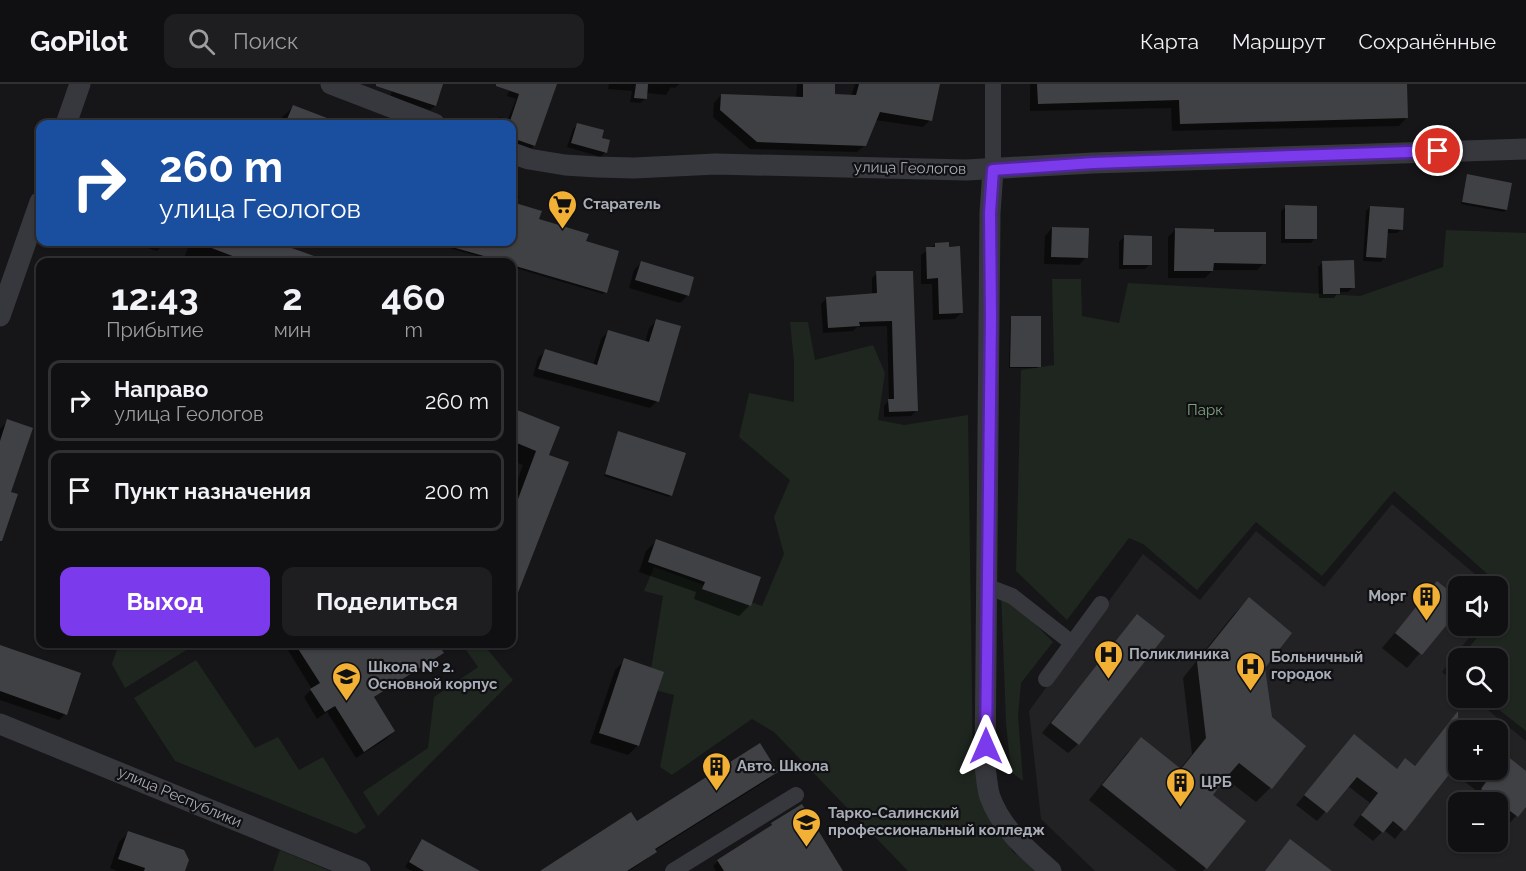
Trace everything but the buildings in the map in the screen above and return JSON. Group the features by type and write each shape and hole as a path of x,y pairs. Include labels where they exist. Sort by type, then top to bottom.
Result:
{"street":[{"path":"67,120 80,84"},
{"path":"331,84 425,120"},
{"path":"993,84 985,768 990,796 1002,820 1014,836 1051,871"},
{"name":"улица Геологов","path":"516,154 565,165 597,167 634,168 716,164 993,170 1104,162 1526,149"},
{"path":"2,302 36,213"},
{"path":"986,586 1012,596 1072,643"},
{"path":"1046,679 1101,604"},
{"name":"улица Республики","path":"0,724 360,871"},
{"path":"673,871 796,795"}],"shaded area":[{"name":"Больничный городок","path":"1392,504 1477,576 1448,576 1448,636 1470,636 1461,648 1448,648 1448,664 1442,672 1448,677 1448,708 1485,708 1500,720 1448,720 1448,780 1508,780 1508,726 1526,741 1526,871 1095,871 1041,819 1029,711 1143,554 1200,600 1256,531 1324,587"}],"green space":[{"name":"Парк","path":"1446,230 1526,233 1526,731 1497,708 1508,708 1508,648 1469,648 1478,636 1508,636 1508,597 1510,594 1508,576 1490,576 1394,491 1322,576 1256,522 1197,590 1143,544 1129,538 1067,620 1016,571 1021,370 1054,365 1052,279 1081,279 1082,316 1119,323 1128,283 1360,296 1443,267"},
{"path":"790,322 808,322 815,360 873,345 885,373 878,420 904,425 968,415 973,767 1012,851 1039,871 908,871 774,732 752,719 672,775 660,767 674,695 648,688 663,596 644,591 654,567 762,606 784,554 774,517 790,480 739,437 749,393 794,402 794,362"},
{"path":"1001,590 1053,642 1021,683 1018,715 1023,781 1011,772 1006,723"},
{"path":"118,648 190,648 125,688 112,664"},
{"path":"465,648 486,648 513,680 378,816 363,792 428,748 434,697 478,667"},
{"path":"196,660 255,748 278,737 299,770 323,757 366,827 356,834 175,761 134,698"},
{"path":"280,850 330,871 273,871"}],"place":[{"name":"Старатель","path":"562,230"},
{"name":"Морг","path":"1427,622"},
{"name":"Поликлиника","path":"1108,680"},
{"name":"Больничный городок","path":"1250,692"},
{"name":"Школа № 2. Основной корпус","path":"347,702"},
{"name":"Авто. Школа","path":"716,792"},
{"name":"ЦРБ","path":"1180,808"},
{"name":"Тарко-Салинский профессиональный колледж","path":"807,848"}],"route":[{"path":"986,746 990,213 993,170 1093,163 1438,151"}]}
